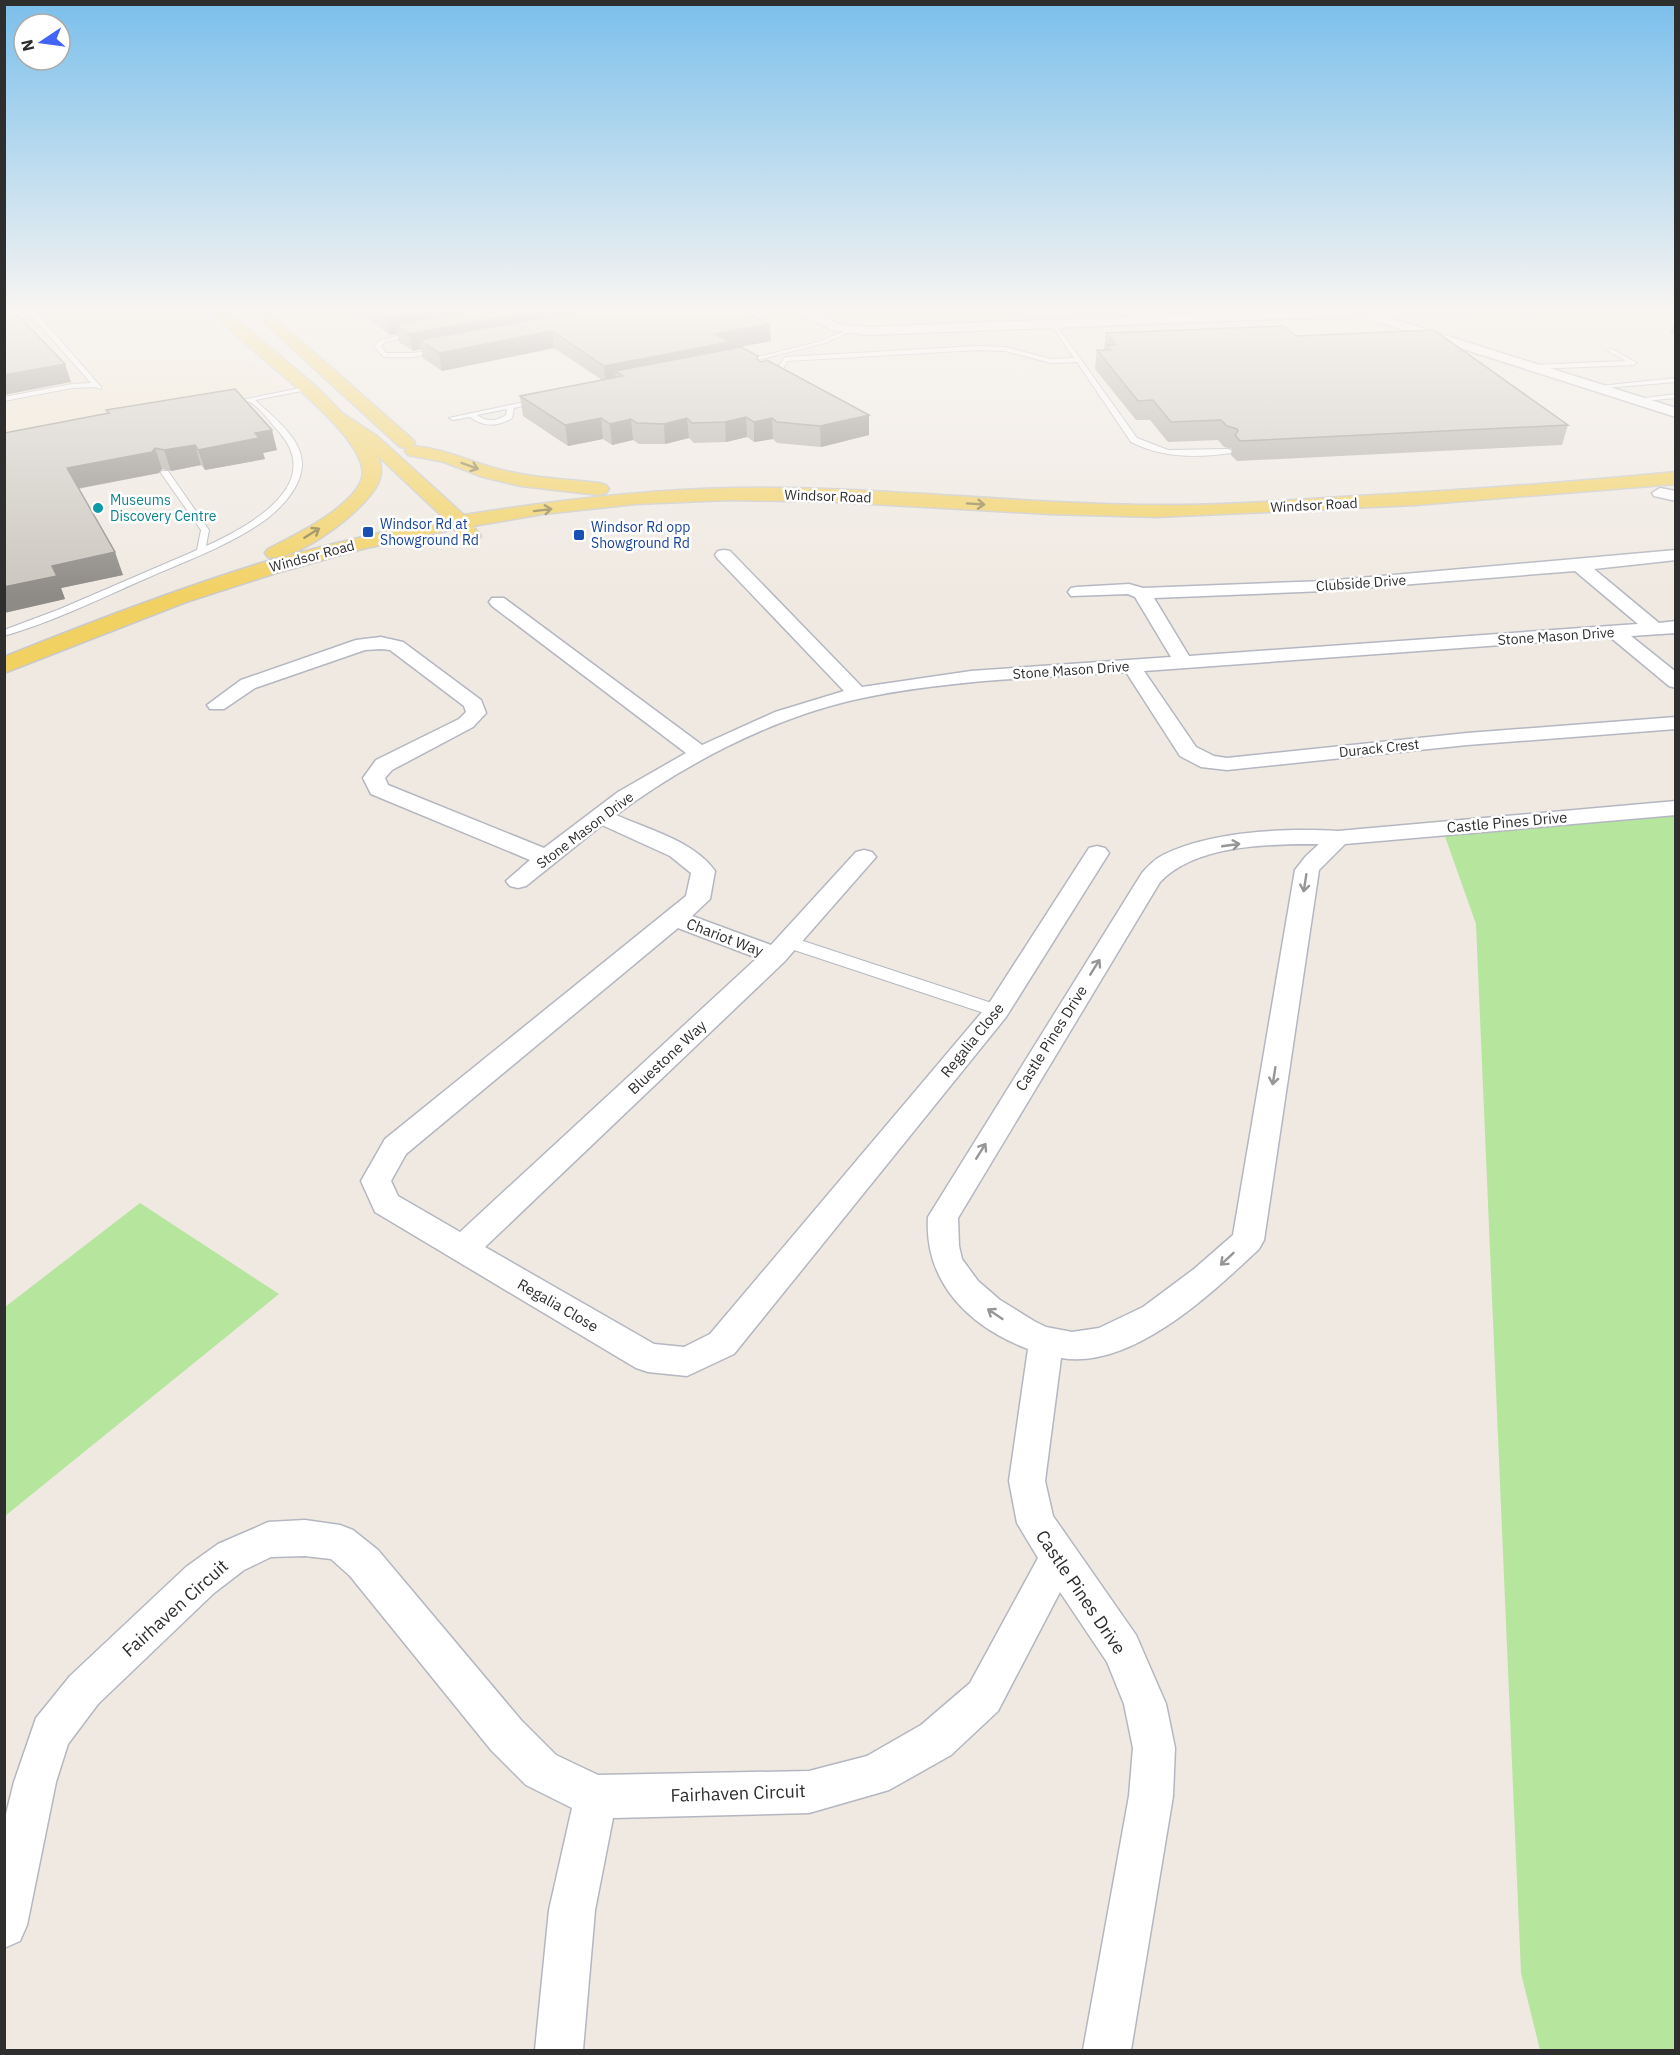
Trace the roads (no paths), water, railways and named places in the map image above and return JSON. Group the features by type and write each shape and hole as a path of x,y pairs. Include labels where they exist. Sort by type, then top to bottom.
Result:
{"main road":[{"path":"85,631 278,552 341,514 364,492 373,469 360,444 323,404"},
{"path":"362,404 438,473"},
{"path":"336,417 371,440 466,530"},
{"path":"414,451 448,457 490,473 558,486 724,495"},
{"name":"Windsor Road","path":"4,682 141,625 219,598 466,530 484,518 626,501 724,495 872,497 1053,508 1193,510 1419,498 1676,478"},
{"name":"Windsor Road","path":"484,518 642,516 744,511 1116,524 1209,524 1670,494"},
{"name":"Windsor Road","path":"4,666 85,631 261,570 368,542 466,530"}],"street":[{"path":"1644,404 1676,414"},
{"path":"724,555 858,694"},
{"name":"Clubside Drive","path":"1077,592 1129,589 1142,593 1325,586 1676,555"},
{"path":"1579,565 1665,628"},
{"path":"1142,593 1183,661"},
{"path":"498,602 701,754"},
{"name":"Stone Mason Drive","path":"518,880 625,797 701,754 741,734 806,707 858,694 971,677 1665,628"},
{"path":"1615,632 1676,682"},
{"path":"217,705 249,684 363,644 381,643 396,646 474,704 476,713 466,723 384,765 374,778 379,789 547,858"},
{"name":"Durack Crest","path":"1131,665 1188,751 1209,762 1227,764 1467,739 1676,723"},
{"name":"Castle Pines Drive","path":"1338,838 1329,849 1315,857 1307,870 1248,1240 1214,1271 1155,1318 1124,1334 1091,1343 1069,1345 1046,1342 1023,1333 970,1297 954,1277 945,1258 941,1237 943,1217 951,1200 1150,878 1160,868 1186,854 1227,845 1312,835 1338,838 1676,808"},
{"name":"Regalia Close","path":"600,816 678,851 703,871 698,899 395,1147 376,1181 386,1204 648,1358 687,1362 722,1344 998,1011 1097,853"},
{"name":"Bluestone Way","path":"462,1249 782,949 864,857"},
{"name":"Chariot Way","path":"674,918 782,949"},
{"path":"782,949 998,1011"},
{"name":"Castle Pines Drive","path":"1046,1342 1027,1481 1036,1523 1122,1649 1145,1704 1154,1748 1151,1796 1107,2050"},
{"name":"Fairhaven Circuit","path":"4,1925 35,1782 51,1733 84,1690 200,1580 231,1557 268,1540 304,1538 340,1543 364,1563 506,1735 541,1770 596,1797 809,1792 874,1775 936,1740 984,1697 1058,1558"},
{"path":"559,2050 572,1910 596,1797"}],"lane":[{"path":"4,633 49,618 201,550 266,515 292,488 299,461 296,450 254,404"},
{"path":"453,418 523,404"},
{"path":"1109,404 1134,440 1150,450 1180,454 1228,451"},
{"path":"471,414 478,422 504,421 509,416 511,406"},
{"path":"165,473 205,530 201,550"}],"place":[{"name":"Museums Discovery Centre","path":"98,508"},
{"name":"Windsor Rd at Showground Rd","path":"368,532"},
{"name":"Windsor Rd opp Showground Rd","path":"579,535"}]}
